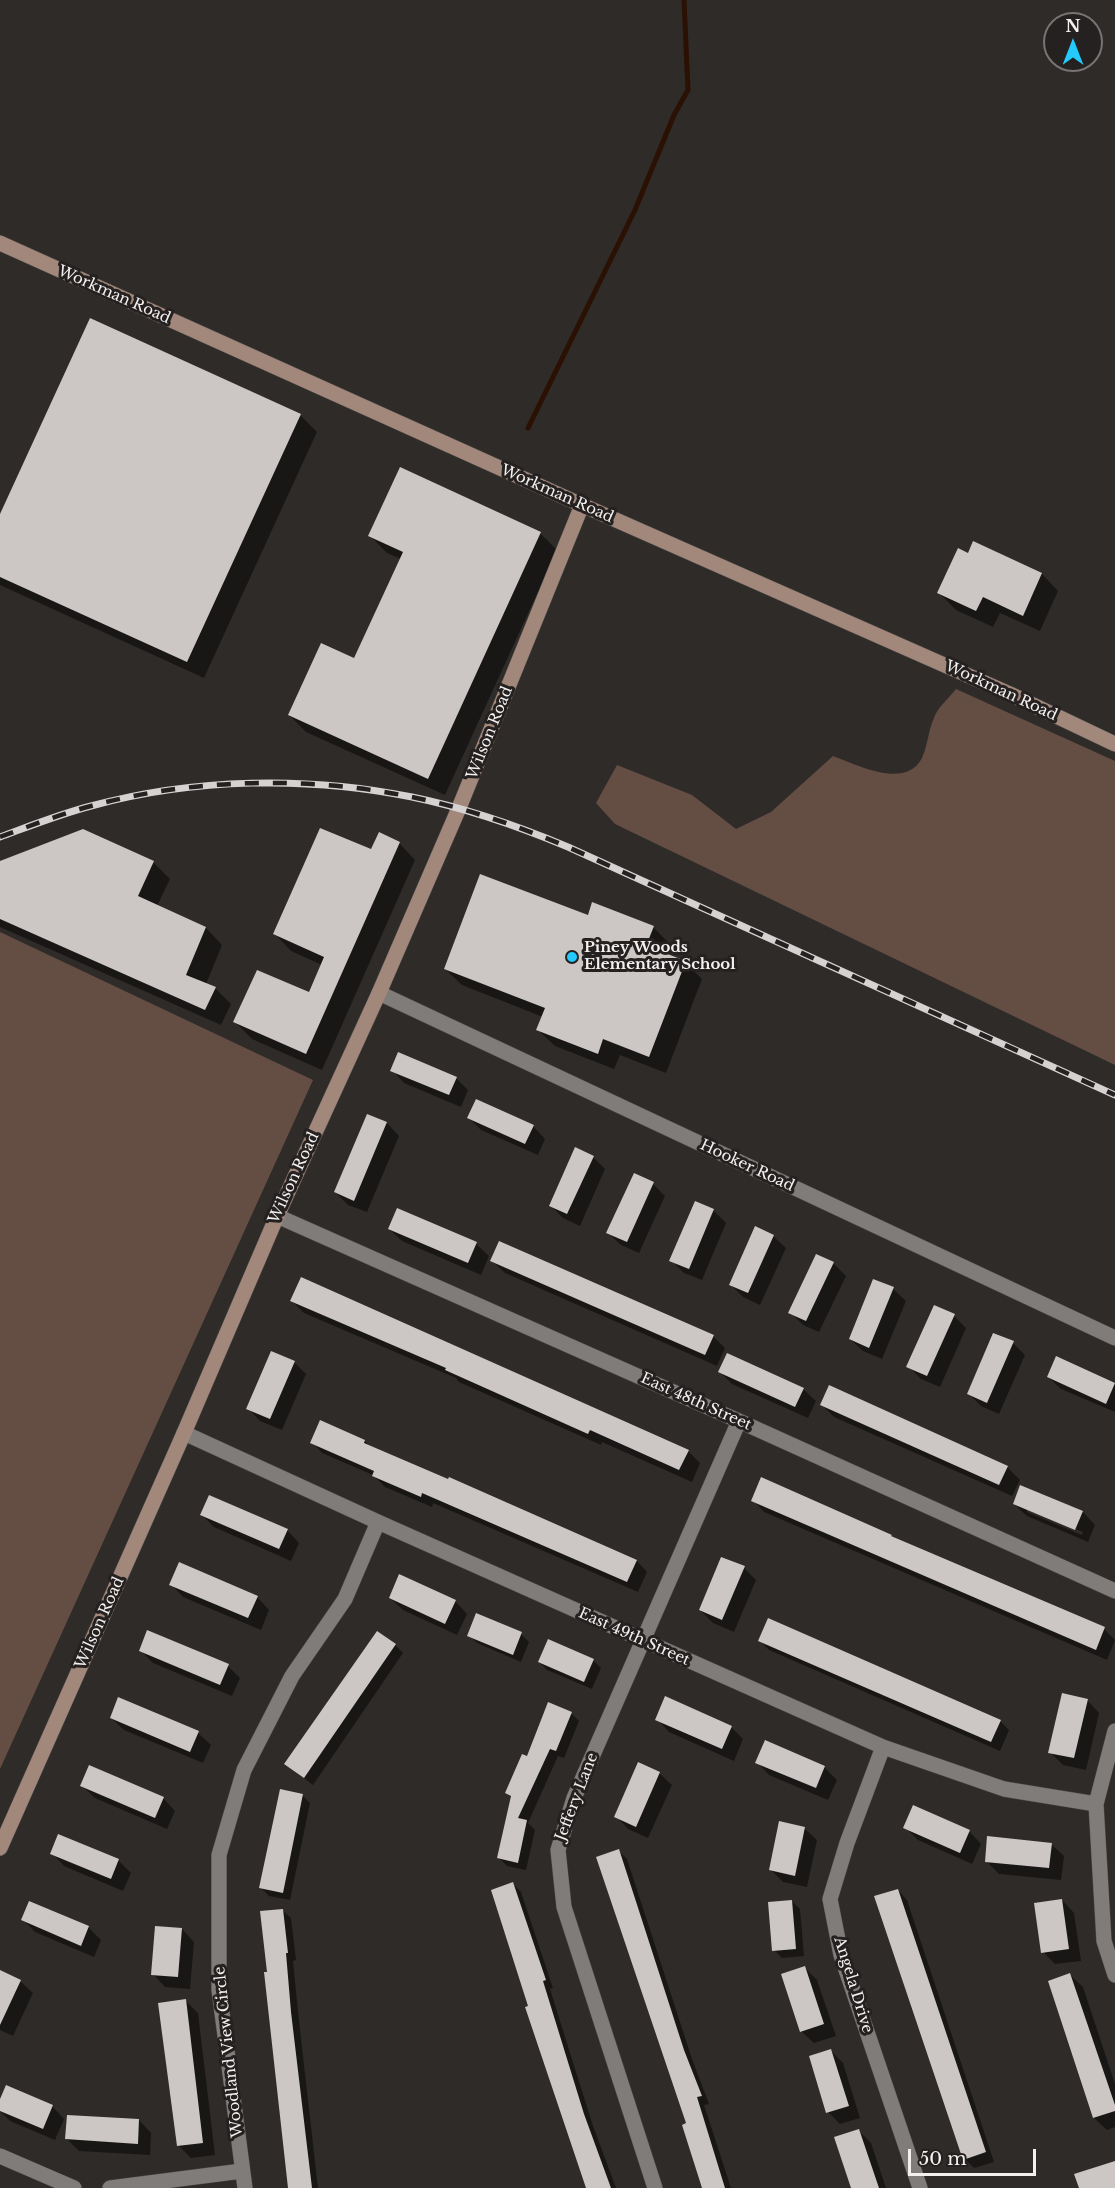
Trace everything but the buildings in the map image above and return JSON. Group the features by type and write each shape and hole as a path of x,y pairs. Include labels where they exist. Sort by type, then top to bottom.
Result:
{"street":[{"name":"Workman Road","path":"0,243 582,505 972,677 1115,744"},
{"name":"Wilson Road","path":"0,1848 184,1433 277,1216 379,993 459,808 582,505"},
{"name":"Hooker Road","path":"379,993 1115,1338"},
{"name":"East 48th Street","path":"277,1216 1115,1591"},
{"name":"Jeffery Lane","path":"655,2188 564,1907 558,1850 574,1798 739,1421"},
{"name":"East 49th Street","path":"184,1433 642,1641 883,1747 1004,1789 1096,1804"},
{"name":"Woodland View Circle","path":"245,2188 219,1990 219,1855 244,1770 292,1676 345,1599 378,1522"},
{"path":"1115,1731 1096,1804 1104,1941 1115,1975"},
{"name":"Angela Drive","path":"883,1747 847,1843 830,1899 841,1955 920,2188"},
{"path":"0,2156 74,2188"},
{"path":"110,2188 242,2171"}],"shaded area":[{"path":"956,689 1115,761 1115,1065 615,824 596,803 617,765 692,795 736,829 771,812 833,756 868,769 893,774 914,767 922,758 936,714"},
{"path":"0,932 313,1080 0,1769"}],"waterway":[{"path":"528,428 635,210 674,115 688,90 684,0"}],"railway":[{"path":"0,837 56,816 91,806 130,797 210,785 292,783 373,790 432,801 492,818 568,847 1115,1095"}],"place":[{"name":"Piney Woods Elementary School","path":"572,957"}]}
